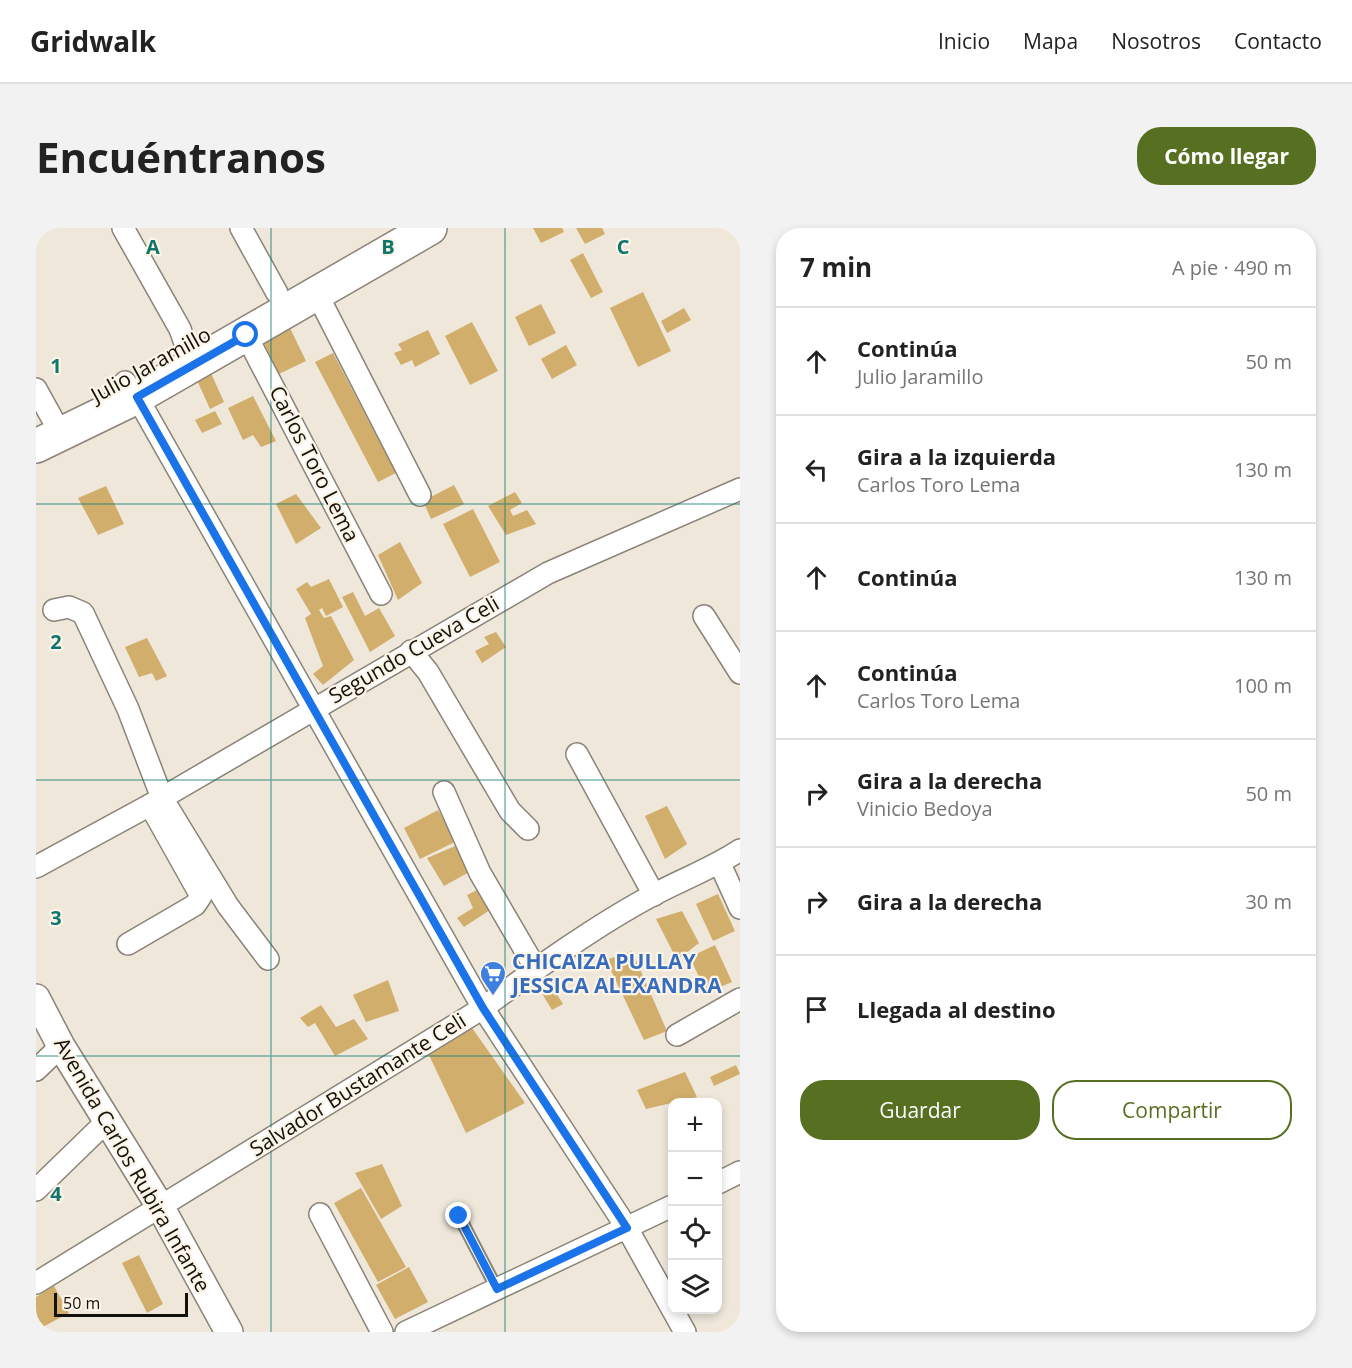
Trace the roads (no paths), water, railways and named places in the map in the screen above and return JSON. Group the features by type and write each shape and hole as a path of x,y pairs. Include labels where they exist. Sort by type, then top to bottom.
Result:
{"main road":[{"name":"Julio Jaramillo","path":"36,446 131,389 186,346 387,228"},
{"name":"Julio Jaramillo","path":"44,421 131,389 246,335 316,292 430,228"}],"street":[{"path":"123,228 186,346"},
{"path":"241,228 277,293"},
{"path":"316,292 420,495"},
{"name":"Carlos Toro Lema","path":"246,335 381,594"},
{"path":"36,389 44,421"},
{"path":"131,389 483,1008 627,1228 685,1332"},
{"name":"Segundo Cueva Celi","path":"36,867 156,801 548,573 740,489"},
{"path":"54,610 69,607 83,614 128,709 156,801 201,896 195,905 128,944"},
{"path":"704,616 740,673"},
{"path":"411,651 428,672 510,811 528,829"},
{"path":"577,754 654,895"},
{"path":"444,792 480,873 536,969"},
{"path":"156,801 228,906 268,958"},
{"name":"Salvador Bustamante Celi","path":"36,1283 483,1008 536,969 654,895 720,864 740,850"},
{"path":"720,864 740,908"},
{"name":"Avenida Carlos Rubira Infante","path":"36,998 61,1046 160,1208 229,1332"},
{"path":"677,1035 740,999"},
{"path":"36,1070 61,1046"},
{"path":"36,1190 107,1121"},
{"path":"722,1181 740,1172"},
{"path":"406,1332 440,1324 497,1289 668,1208"},
{"path":"320,1214 382,1332"}],"lane":[{"path":"459,1216 497,1289"}],"place":[{"name":"CHICAIZA PULLAY JESSICA ALEXANDRA","path":"493,997"}]}
